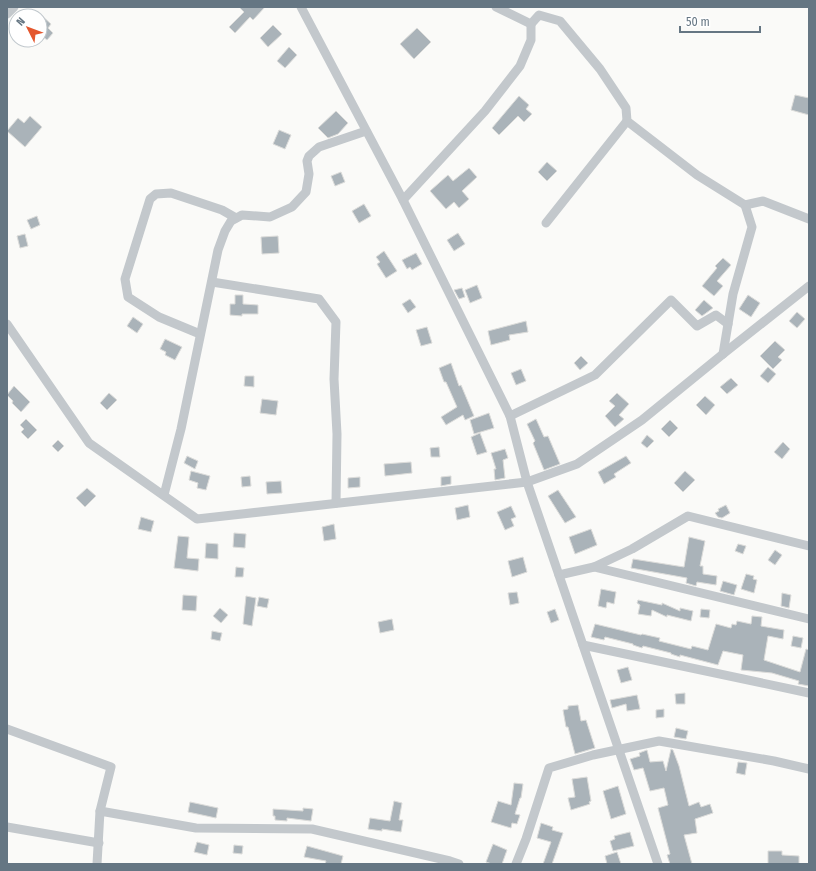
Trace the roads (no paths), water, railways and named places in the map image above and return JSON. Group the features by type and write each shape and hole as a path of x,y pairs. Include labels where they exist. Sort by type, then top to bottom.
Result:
{"street":[{"path":"7,14 14,7"},
{"path":"301,7 403,200 510,416 527,482 658,864"},
{"path":"496,7 531,24"},
{"path":"403,200 485,111 520,66 531,40 531,24 539,15 560,21 600,69 626,108 627,121 546,223"},
{"path":"627,121 697,175 745,205 752,227 733,294 723,354"},
{"path":"164,495 181,429 218,250 225,231 231,221 242,215 270,218 292,207 306,192 309,174 307,161 313,152 319,147 366,131"},
{"path":"200,334 159,317 128,297 125,279 150,199 156,194 171,193 222,210 236,218"},
{"path":"745,205 763,201 809,220"},
{"path":"212,282 319,299 336,322 334,379 337,434 336,503"},
{"path":"7,324 89,443 197,519 527,482 577,464 642,420 809,286"},
{"path":"510,416 595,375 671,300 697,326 716,315 728,324"},
{"path":"559,574 594,567 632,549 688,516 809,546"},
{"path":"594,567 809,619"},
{"path":"583,645 809,693"},
{"path":"7,729 111,767 100,811 97,864"},
{"path":"516,864 526,839 549,768 618,749 659,741 774,761 809,769"},
{"path":"100,811 196,828 312,830 459,864"},
{"path":"7,828 99,843"}]}
